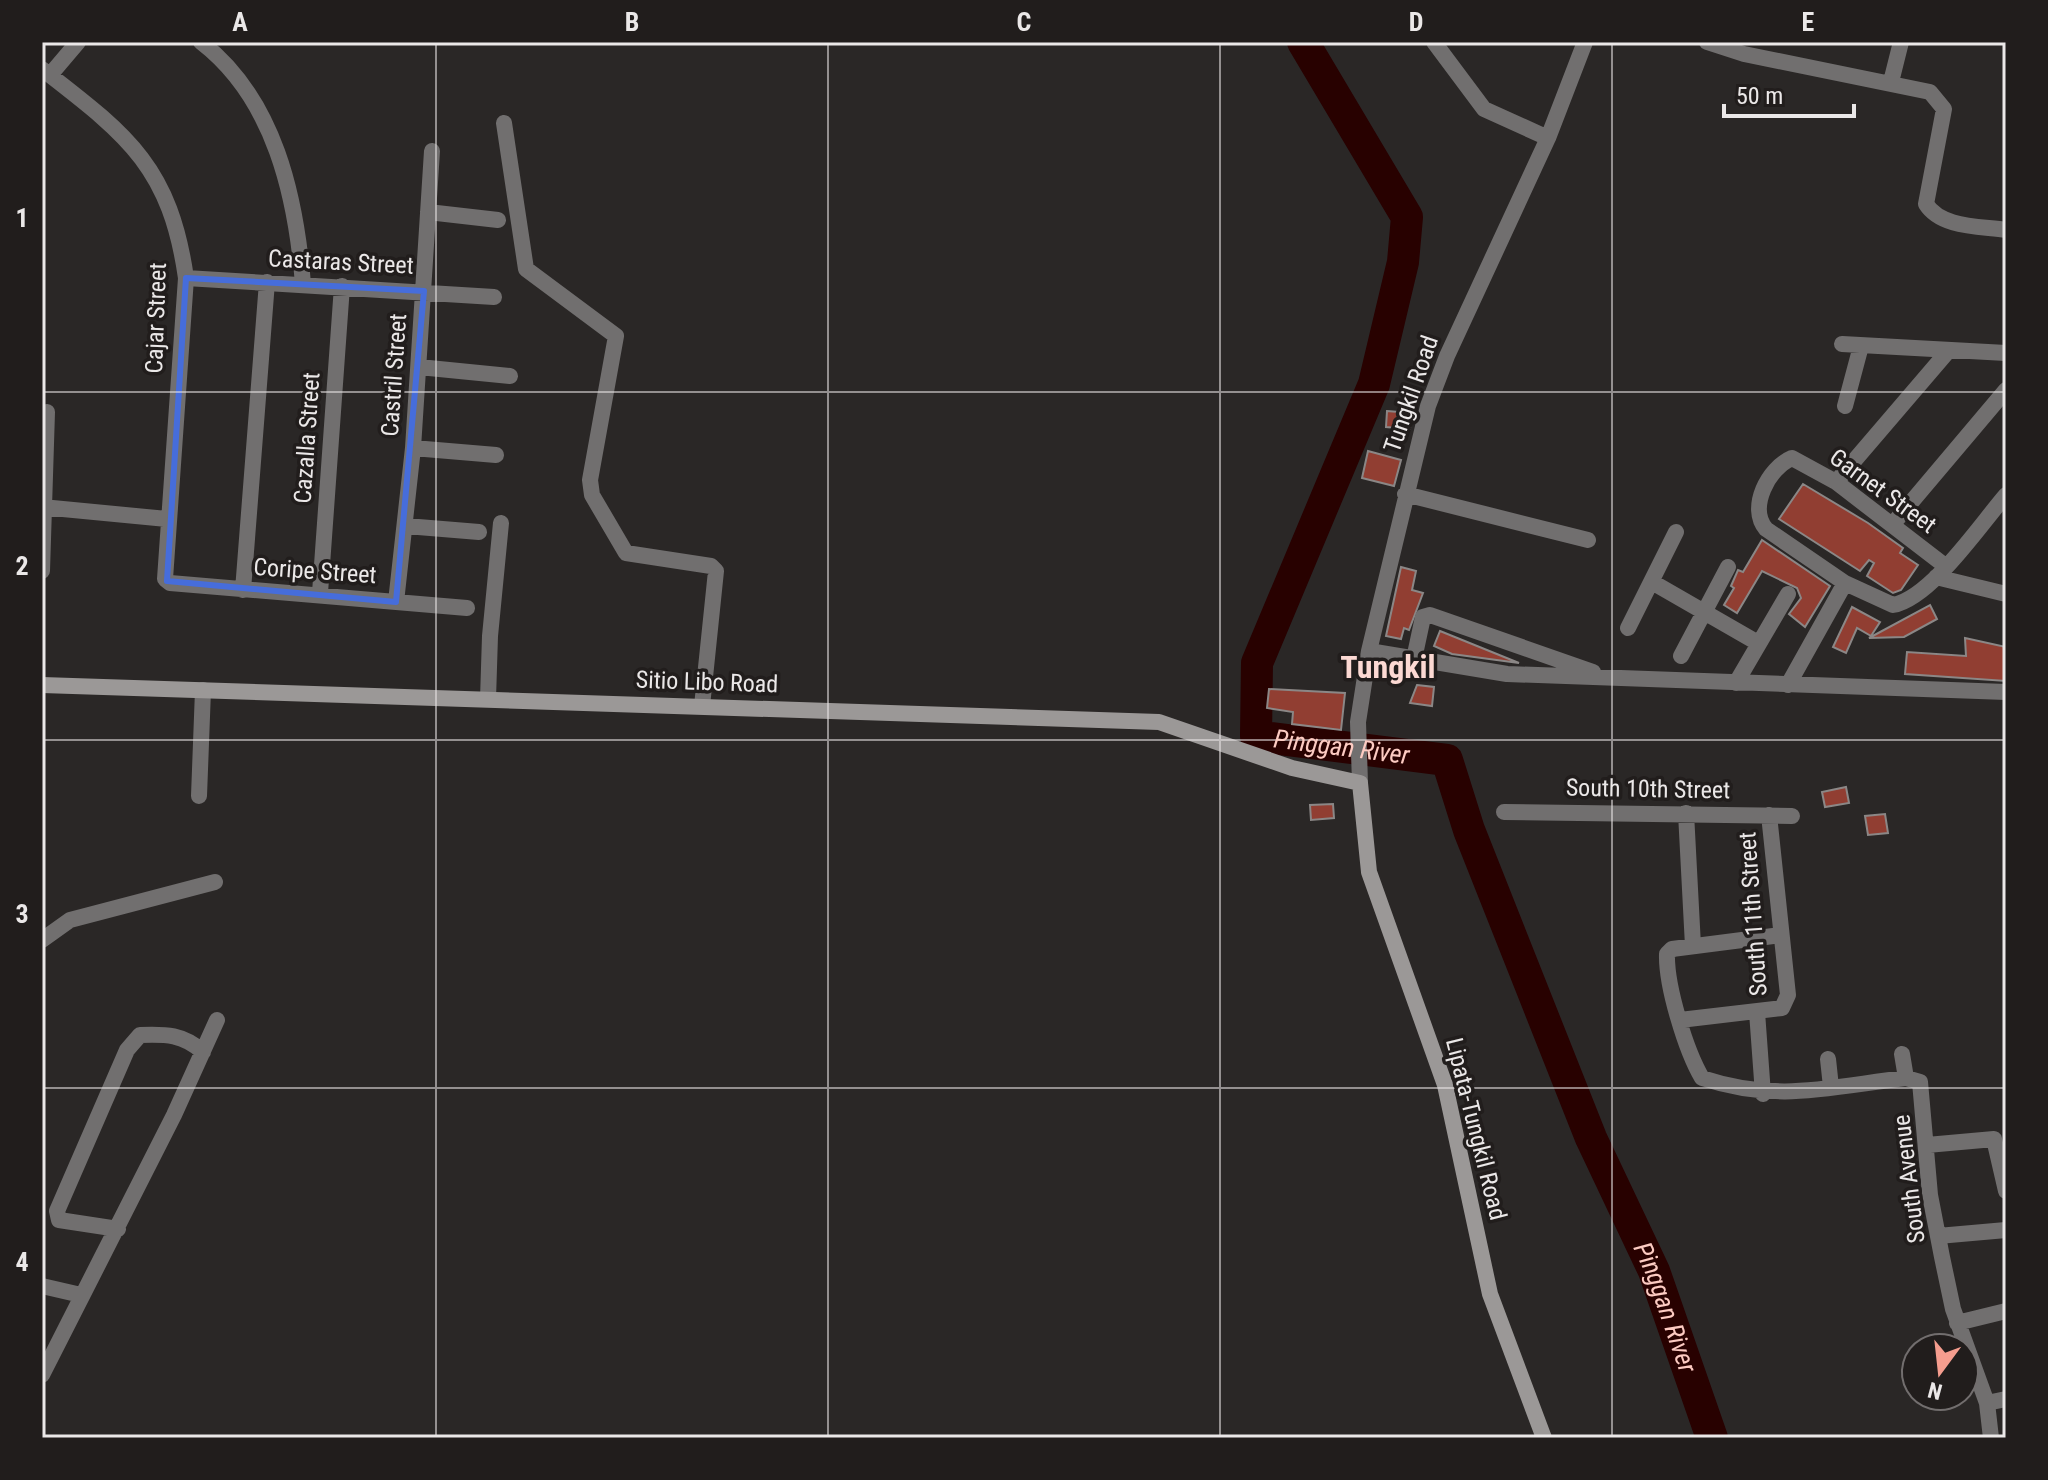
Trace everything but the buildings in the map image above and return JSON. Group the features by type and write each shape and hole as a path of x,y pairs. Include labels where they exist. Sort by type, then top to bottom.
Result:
{"street":[{"path":"46,72 78,42"},
{"path":"1434,42 1484,109 1548,138"},
{"name":"Tungkil Road","path":"1360,776 1358,722 1369,651 1428,406 1447,356 1548,138 1585,42"},
{"path":"1707,42 1744,54 1930,92 1944,109 1926,204 1932,214 1947,221 2006,230"},
{"path":"1891,82 1901,42"},
{"path":"208,44 238,79 276,145 298,220 303,284"},
{"name":"Cajar Street","path":"46,72 136,147 158,179 180,236 186,278 163,575"},
{"path":"504,123 526,269 616,336 591,472 592,495 626,553 711,566 716,571 702,706"},
{"name":"Castril Street","path":"396,602 413,448 432,151"},
{"path":"428,212 498,220"},
{"name":"Castaras Street","path":"186,278 494,297"},
{"path":"243,590 267,282"},
{"name":"Cazalla Street","path":"320,593 342,286"},
{"path":"1842,344 2006,353"},
{"path":"1845,406 1861,346"},
{"path":"1836,482 1949,350"},
{"path":"419,367 510,376"},
{"path":"1892,525 2006,390"},
{"path":"42,571 47,412"},
{"path":"413,448 496,455"},
{"name":"Garnet Street","path":"1845,583 1766,529 1757,519 1757,508 1773,472 1792,458 1836,482 1892,525 1940,571"},
{"path":"1405,494 1588,540"},
{"path":"1788,685 1845,583 1893,605 1909,600 1940,571 2006,495"},
{"path":"43,507 167,519"},
{"path":"488,699 501,523"},
{"path":"406,526 479,532"},
{"path":"1628,628 1676,532"},
{"path":"1681,656 1728,567"},
{"path":"1940,571 2006,594"},
{"name":"Coripe Street","path":"163,575 170,583 320,593 467,608"},
{"path":"1652,582 1706,610 1758,643"},
{"path":"1736,683 1788,594"},
{"path":"1414,659 1423,617 1430,615 1610,679"},
{"path":"1369,651 1507,674 2006,692"},
{"name":"Sitio Libo Road","path":"42,685 1159,722 1292,768 1360,776"},
{"path":"199,796 203,690"},
{"name":"Lipata-Tungkil Road","path":"1360,776 1369,872 1445,1085 1490,1294 1544,1438"},
{"name":"South 10th Street","path":"1504,812 1792,816"},
{"path":"1686,813 1693,946"},
{"name":"South 11th Street","path":"1757,1012 1782,1008 1788,995 1769,815"},
{"path":"42,940 70,920 215,882"},
{"path":"1763,1094 1757,1012 1680,1020 1667,954 1693,946 1781,935"},
{"path":"43,1372 118,1229 217,1020"},
{"name":"South Avenue","path":"1680,1020 1702,1078 1763,1094 1793,1094 1906,1078 1920,1082 1923,1088 1930,1195 1938,1236 1957,1323 1987,1403 1991,1438"},
{"path":"118,1229 59,1220 57,1211 127,1050 140,1035 172,1034 190,1040 203,1052"},
{"path":"1902,1054 1906,1078"},
{"path":"1828,1059 1831,1087"},
{"path":"1927,1145 1994,1139 2006,1191"},
{"path":"1938,1236 2006,1230"},
{"path":"42,1286 81,1295"},
{"path":"1957,1323 2006,1311"},
{"path":"1987,1403 2006,1399"}],"highlighted area":[{"path":"186,278 424,291 396,602 167,581"}],"waterway":[{"name":"Pinggan River","path":"1303,42 1407,217 1403,262 1374,384 1257,663 1256,736 1447,760 1469,830 1591,1138 1654,1271 1712,1438"}],"district":[{"name":"Tungkil","path":"1388,667"}]}
